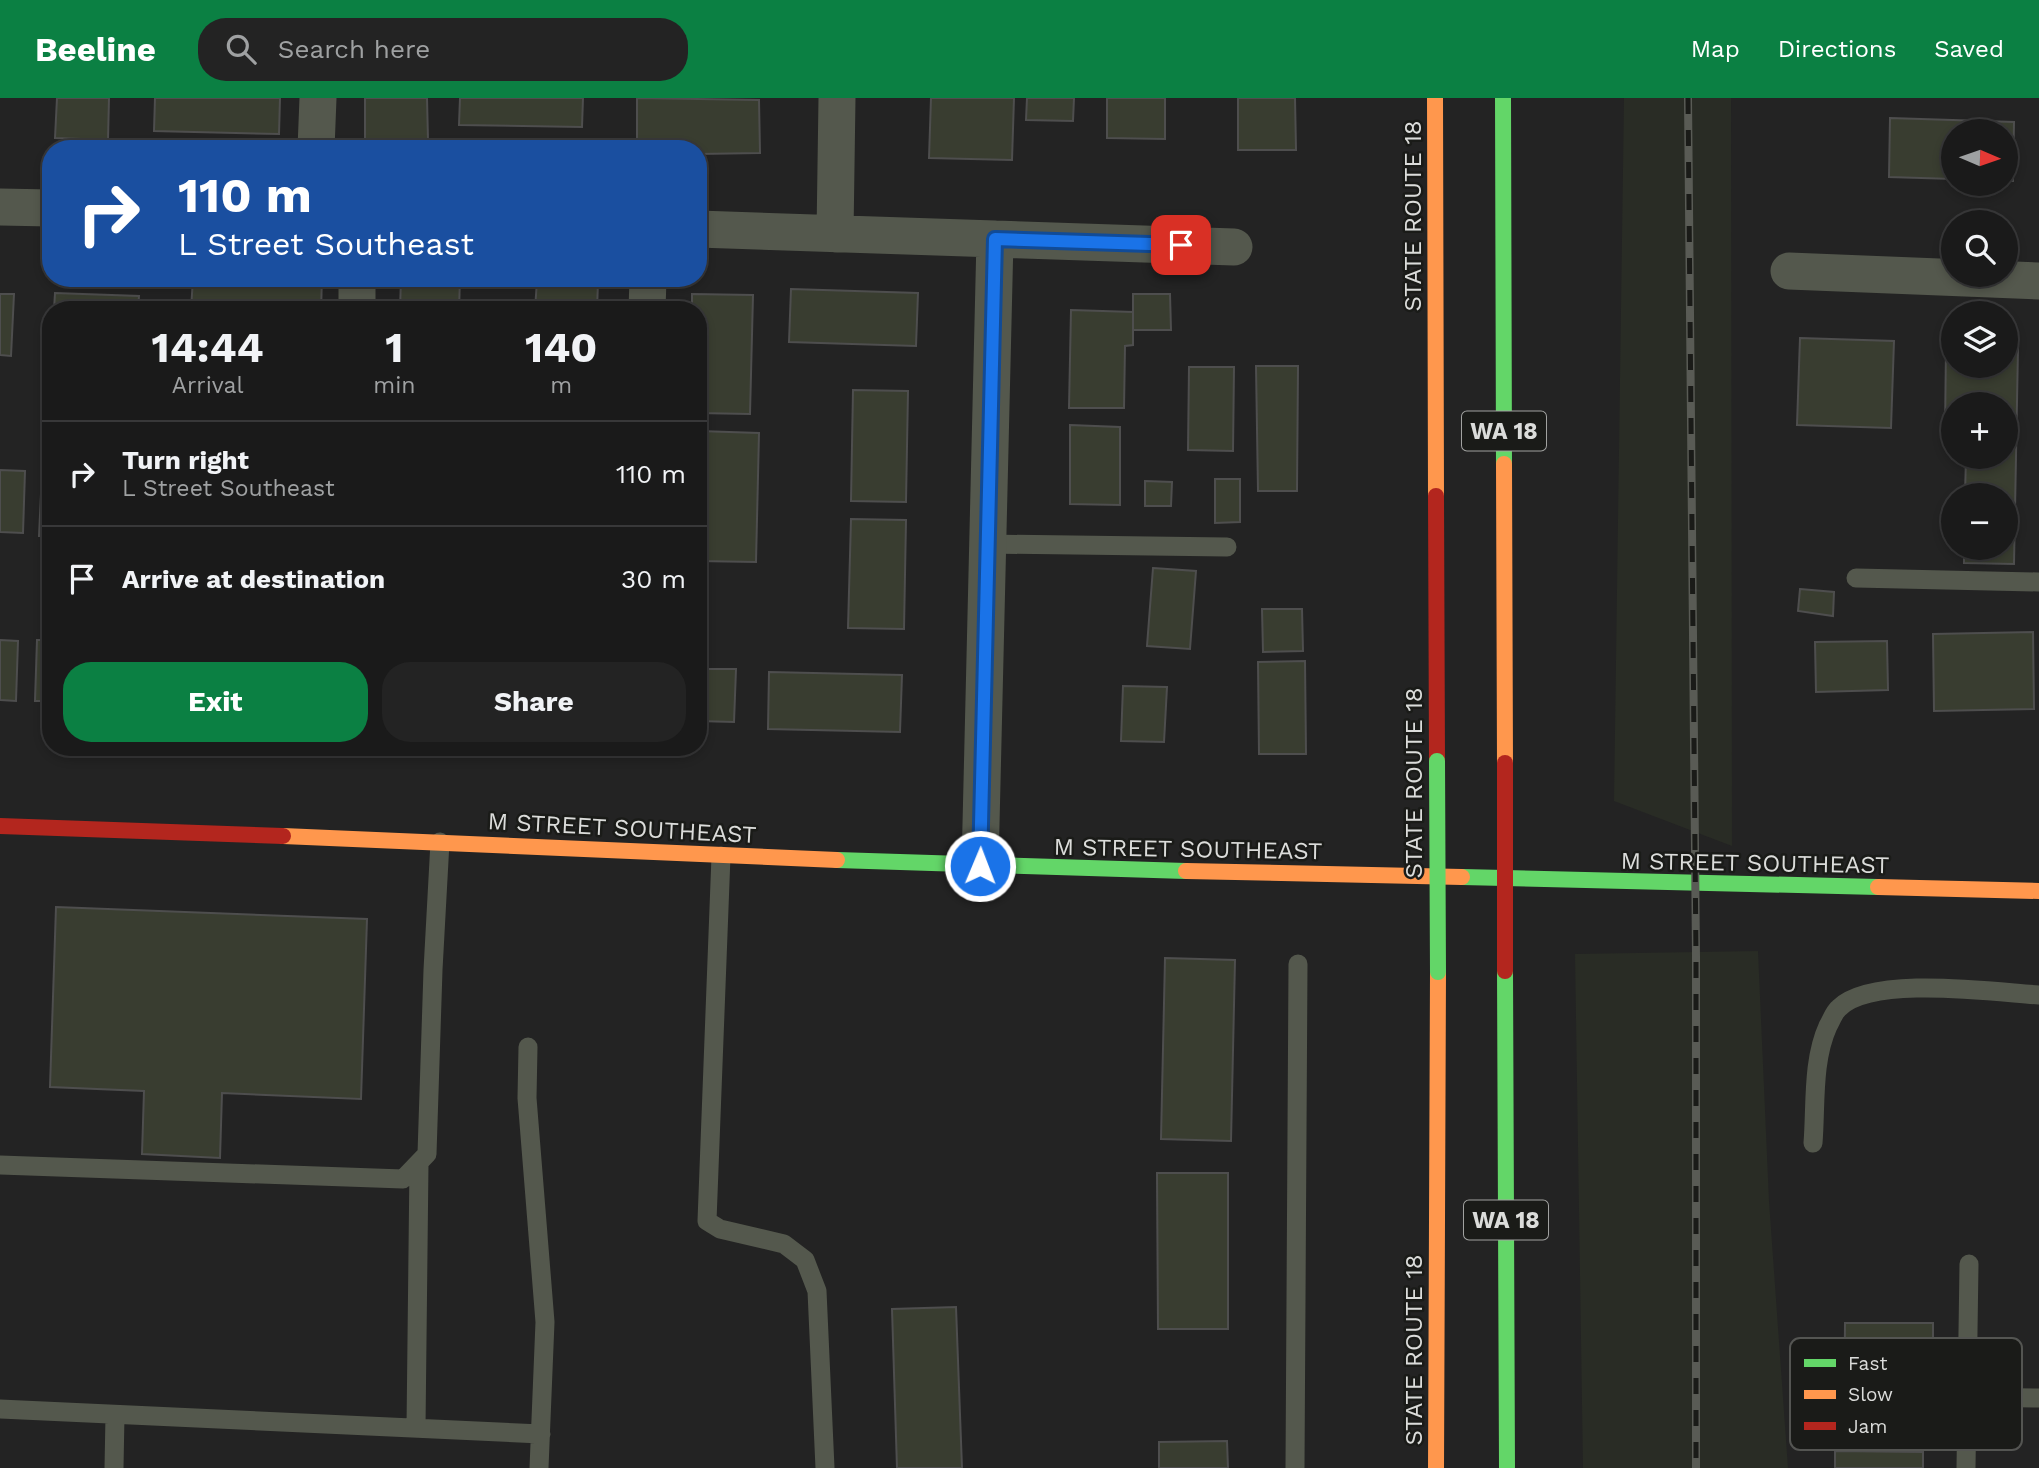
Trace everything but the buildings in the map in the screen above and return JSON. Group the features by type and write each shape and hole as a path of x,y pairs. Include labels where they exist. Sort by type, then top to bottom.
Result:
{"main road":[{"name":"STATE ROUTE 18","path":"1435,98 1438,972 1436,1468"},
{"name":"WA 18","path":"1503,98 1507,1468"},
{"name":"M STREET SOUTHEAST","path":"0,826 980,866 2039,891"}],"street":[{"path":"316,140 318,98"},
{"path":"835,234 837,98"},
{"path":"0,207 42,208"},
{"path":"707,229 1234,247"},
{"path":"980,866 995,239"},
{"path":"1789,271 2039,281"}],"lane":[{"path":"988,544 1227,547"},
{"path":"1856,578 2039,582"},
{"path":"0,1165 403,1179 427,1154 440,842"},
{"path":"721,856 707,1221 720,1229 784,1244 805,1260 817,1291 825,1468"},
{"path":"1295,1468 1298,964"},
{"path":"1813,1143 1820,1052 1828,1027 1838,1008 1845,1003 1872,991 1900,987 2039,995"},
{"path":"528,1046 527,1098 545,1322 539,1468"},
{"path":"416,1428 419,1163"},
{"path":"1968,1338 1969,1264"},
{"path":"0,1409 541,1434"},
{"path":"114,1468 115,1415"},
{"path":"1966,1450 1966,1468"}],"shaded area":[{"path":"1624,98 1731,98 1732,846 1614,801"},
{"path":"1758,951 1769,1201 1788,1468 1583,1468 1575,954"}],"railway":[{"path":"1688,98 1696,956 1696,1468"}],"traffic: fast":[{"path":"1503,98 1504,464"},
{"path":"1437,761 1438,972"},
{"path":"837,860 1186,871"},
{"path":"1462,877 1878,887"},
{"path":"1505,971 1507,1468"}],"traffic: slow":[{"path":"1435,98 1436,496"},
{"path":"1504,464 1505,763"},
{"path":"283,836 837,860"},
{"path":"1186,871 1462,877"},
{"path":"1878,887 2039,891"},
{"path":"1436,1468 1438,972"}],"traffic: jam":[{"path":"1436,496 1437,761"},
{"path":"1505,763 1505,971"},
{"path":"0,826 283,836"}],"route":[{"path":"980,866 995,239 1181,245"}]}
